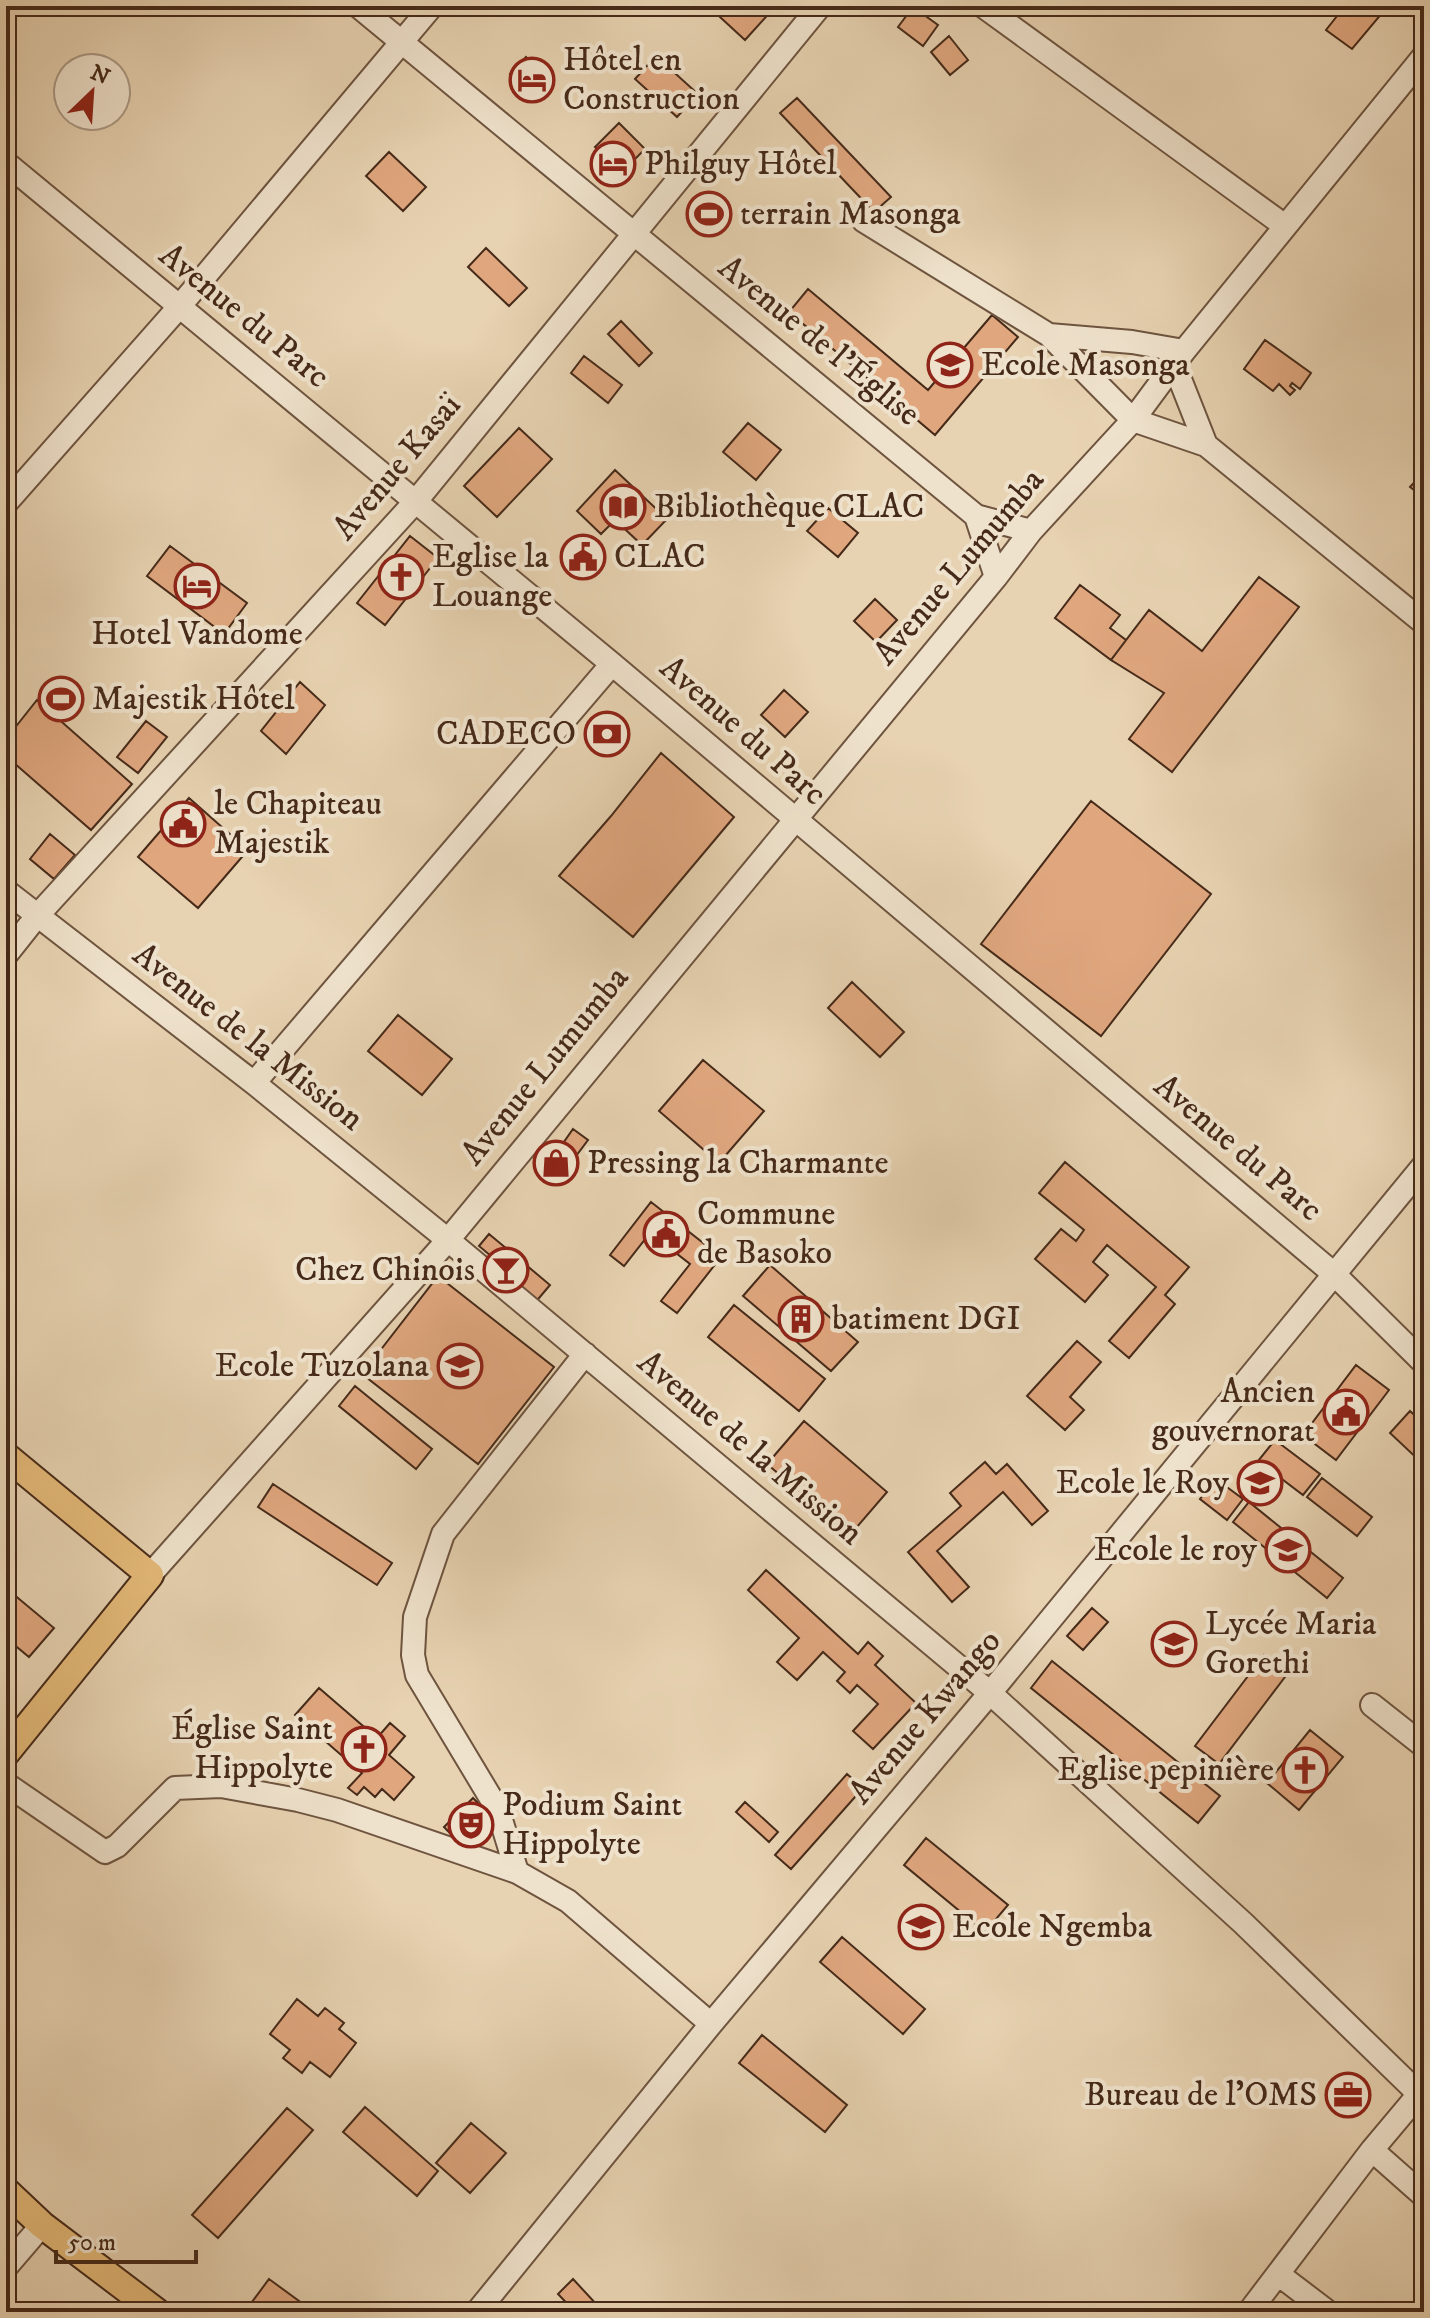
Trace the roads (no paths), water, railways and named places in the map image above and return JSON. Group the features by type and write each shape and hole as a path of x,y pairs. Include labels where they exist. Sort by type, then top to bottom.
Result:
{"main road":[{"path":"6,1456 150,1575"},
{"name":"Avenue Lumumba","path":"6,1753 150,1575"},
{"path":"6,2191 42,2225 151,2310"}],"street":[{"name":"Avenue de l'Église","path":"358,6 976,516"},
{"path":"6,503 179,307 432,6"},
{"name":"Avenue Kasaï","path":"6,955 37,916 416,501 820,6"},
{"path":"983,6 1285,226"},
{"path":"1179,358 1424,56"},
{"name":"Avenue du Parc","path":"6,163 612,664 1334,1274 1424,1363"},
{"path":"864,221 1049,335 1133,420 1206,445 1424,623"},
{"path":"1049,335 1132,342 1179,358"},
{"path":"1179,358 1206,445"},
{"name":"Avenue Lumumba","path":"150,1575 448,1240 796,821 1031,531 1133,420 1179,358"},
{"path":"976,516 1031,531"},
{"path":"976,516 996,577"},
{"path":"254,1083 612,664"},
{"name":"Avenue de la Mission","path":"6,891 254,1083 448,1240 990,1693 1422,2091"},
{"name":"Avenue Kwango","path":"477,2312 711,2024 990,1693 1424,1165"},
{"path":"517,1872 498,1810 417,1675 413,1655 415,1617 443,1534 585,1354"},
{"path":"1372,1705 1424,1746"},
{"path":"6,1784 105,1852 117,1846 175,1788 221,1786 337,1810 517,1872 568,1901 711,2024"},
{"path":"1249,2312 1372,2150 1422,2091"},
{"path":"1372,2150 1424,2196"},
{"path":"6,2267 42,2225"},
{"path":"1278,2274 1328,2312"}],"place":[{"name":"Hôtel en Construction","path":"532,80"},
{"name":"Philguy Hôtel","path":"613,164"},
{"name":"terrain Masonga","path":"709,214"},
{"name":"Ecole Masonga","path":"950,365"},
{"name":"Bibliothèque CLAC","path":"623,507"},
{"name":"CLAC","path":"583,557"},
{"name":"Eglise la Louange","path":"401,577"},
{"name":"Hotel Vandome","path":"197,586"},
{"name":"Majestik Hôtel","path":"61,699"},
{"name":"CADECO","path":"607,734"},
{"name":"le Chapiteau Majestik","path":"183,824"},
{"name":"Pressing la Charmante","path":"556,1163"},
{"name":"Commune de Basoko","path":"666,1234"},
{"name":"Chez Chinois","path":"506,1270"},
{"name":"batiment DGI","path":"801,1319"},
{"name":"Ecole Tuzolana","path":"460,1366"},
{"name":"Ancien gouvernorat","path":"1346,1412"},
{"name":"Ecole le Roy","path":"1260,1483"},
{"name":"Ecole le roy","path":"1288,1550"},
{"name":"Lycée Maria Gorethi","path":"1174,1644"},
{"name":"Église Saint Hippolyte","path":"364,1749"},
{"name":"Eglise pepinière","path":"1305,1770"},
{"name":"Podium Saint Hippolyte","path":"471,1825"},
{"name":"Ecole Ngemba","path":"921,1927"},
{"name":"Bureau de l'OMS","path":"1348,2095"}]}
